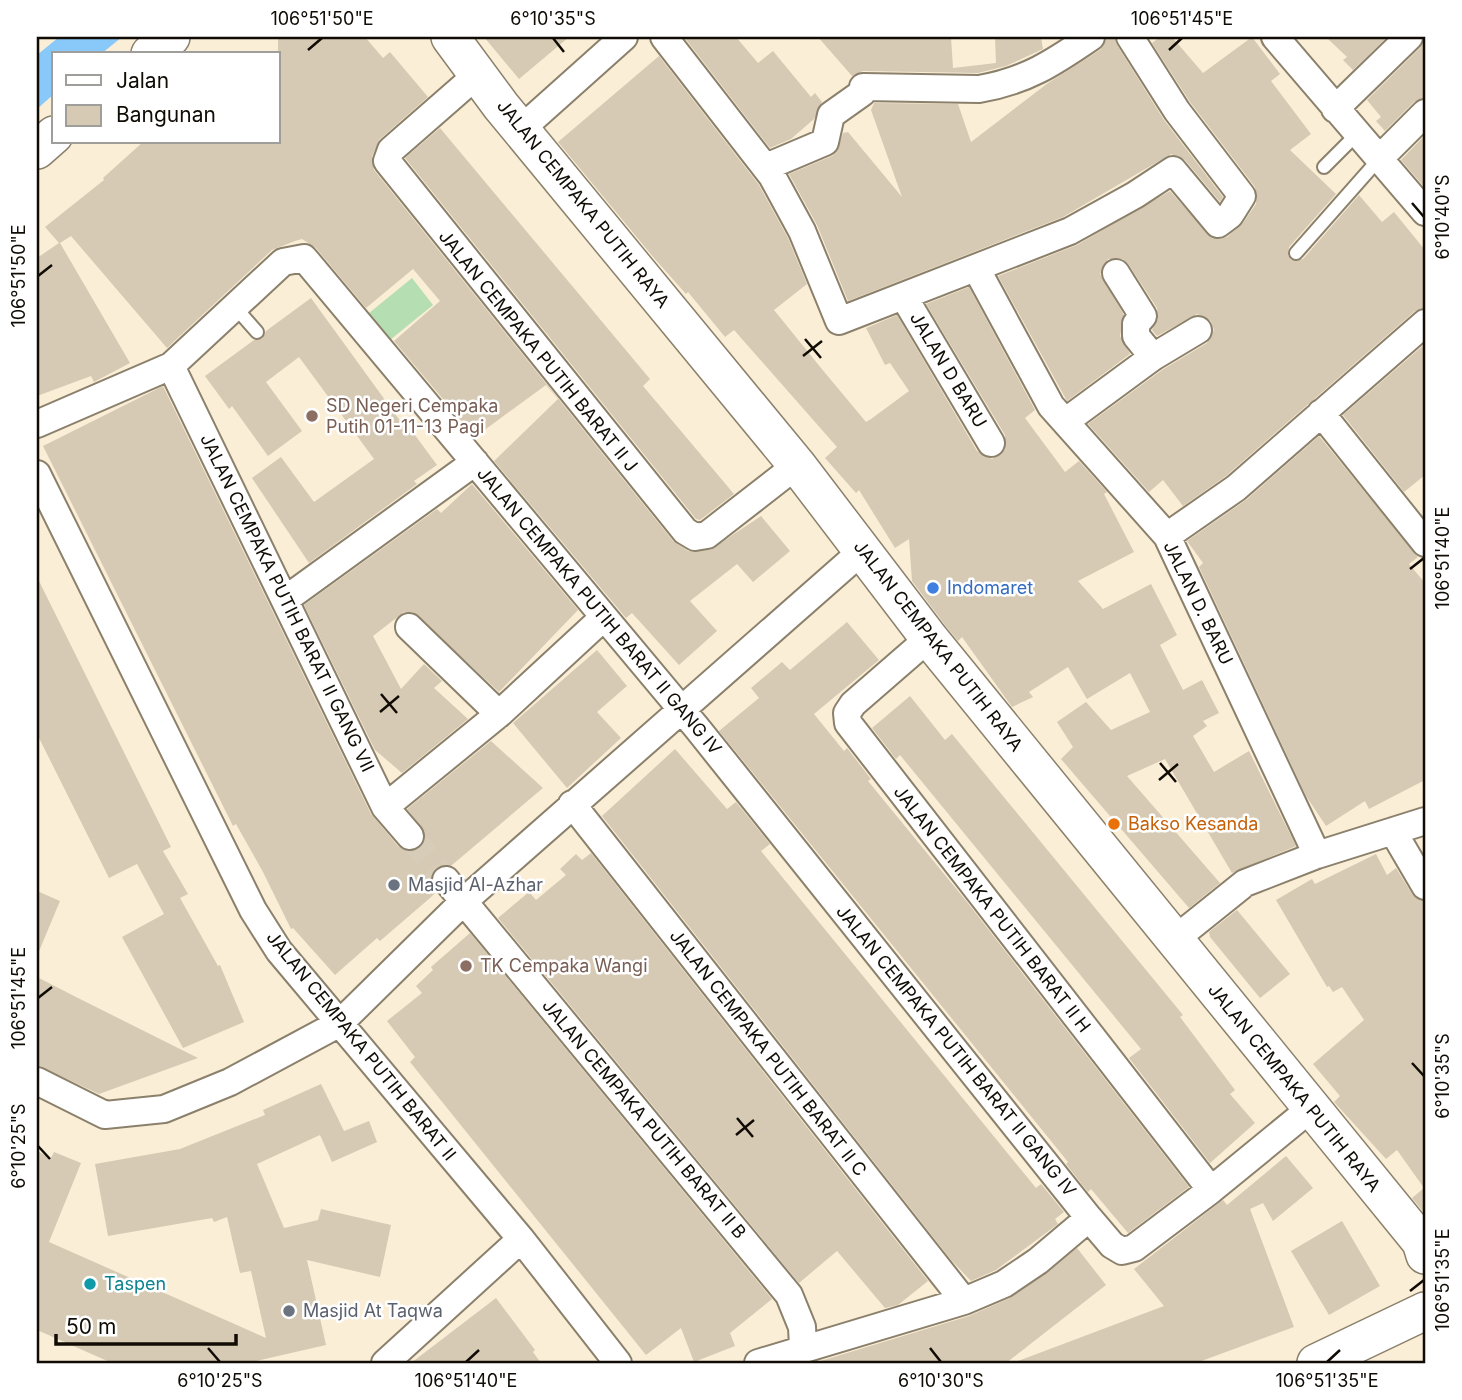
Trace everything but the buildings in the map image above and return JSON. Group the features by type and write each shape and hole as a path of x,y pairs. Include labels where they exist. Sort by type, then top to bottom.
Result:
{"street":[{"path":"152,52 171,37"},
{"name":"JALAN CEMPAKA PUTIH RAYA","path":"450,37 520,130 797,465 929,638 1310,1110 1421,1242 1425,1255"},
{"path":"520,130 624,37"},
{"path":"664,37 766,167 802,230 836,319 843,320 1091,220 1173,170 1218,224 1230,215 1242,196 1177,111 1130,37"},
{"path":"766,167 825,142 831,115 862,93 863,87 993,87 1045,69 1091,37"},
{"path":"1275,37 1425,212"},
{"path":"1335,109 1409,37"},
{"name":"JALAN CEMPAKA PUTIH BARAT II J","path":"478,74 391,150 387,161 676,520 695,537 707,535 797,465"},
{"path":"1379,159 1425,113"},
{"path":"37,150 52,137"},
{"name":"JALAN CEMPAKA PUTIH BARAT II GANG IV","path":"37,424 171,366 283,262 304,258 682,710 1112,1245 1122,1251 1134,1248 1211,1190"},
{"name":"JALAN D. BARU","path":"975,268 1051,406 1167,536 1317,855"},
{"path":"1116,273 1143,316 1136,324 1136,336 1153,357"},
{"name":"JALAN D BARU","path":"904,297 991,443"},
{"path":"1167,536 1236,488 1424,326"},
{"path":"1066,421 1153,357 1198,330"},
{"name":"JALAN CEMPAKA PUTIH BARAT II GANG VII","path":"171,366 385,807 410,836"},
{"path":"1321,413 1425,543"},
{"path":"286,599 475,462"},
{"name":"JALAN CEMPAKA PUTIH BARAT II","path":"37,474 253,910 279,951 521,1239 618,1363"},
{"path":"37,1081 105,1115 164,1109 230,1082 340,1023 464,901 812,592 862,551"},
{"path":"385,807 499,714 604,617"},
{"path":"409,627 499,714"},
{"name":"JALAN CEMPAKA PUTIH BARAT II H","path":"929,638 853,704 847,713 848,723 1211,1190"},
{"name":"JALAN CEMPAKA PUTIH BARAT II C","path":"572,804 964,1301"},
{"path":"1174,940 1245,883 1317,855 1394,833 1425,821"},
{"path":"1394,833 1425,886"},
{"path":"446,880 464,901"},
{"name":"JALAN CEMPAKA PUTIH BARAT II B","path":"464,901 789,1294 802,1327 803,1348"},
{"path":"1211,1190 1310,1110"},
{"path":"758,1363 964,1301 1022,1274 1089,1218"},
{"path":"385,1363 521,1239"},
{"path":"1316,1363 1425,1311"}],"lane":[{"path":"1324,167 1357,134"},
{"path":"1296,253 1379,159"},
{"path":"234,307 257,332"}],"green space":[{"path":"412,278 433,305 385,344 363,318"}],"water":[{"path":"59,37 122,37 103,52 52,52 52,96 37,109 37,55"}],"tunnel":[{"path":"410,836 446,880"}],"place":[{"name":"SD Negeri Cempaka Putih 01-11-13 Pagi","path":"312,416"},
{"name":"Indomaret","path":"933,588"},
{"name":"Bakso Kesanda","path":"1114,824"},
{"name":"Masjid Al-Azhar","path":"394,885"},
{"name":"TK Cempaka Wangi","path":"466,966"},
{"name":"Taspen","path":"90,1284"},
{"name":"Masjid At Taqwa","path":"289,1311"}]}
